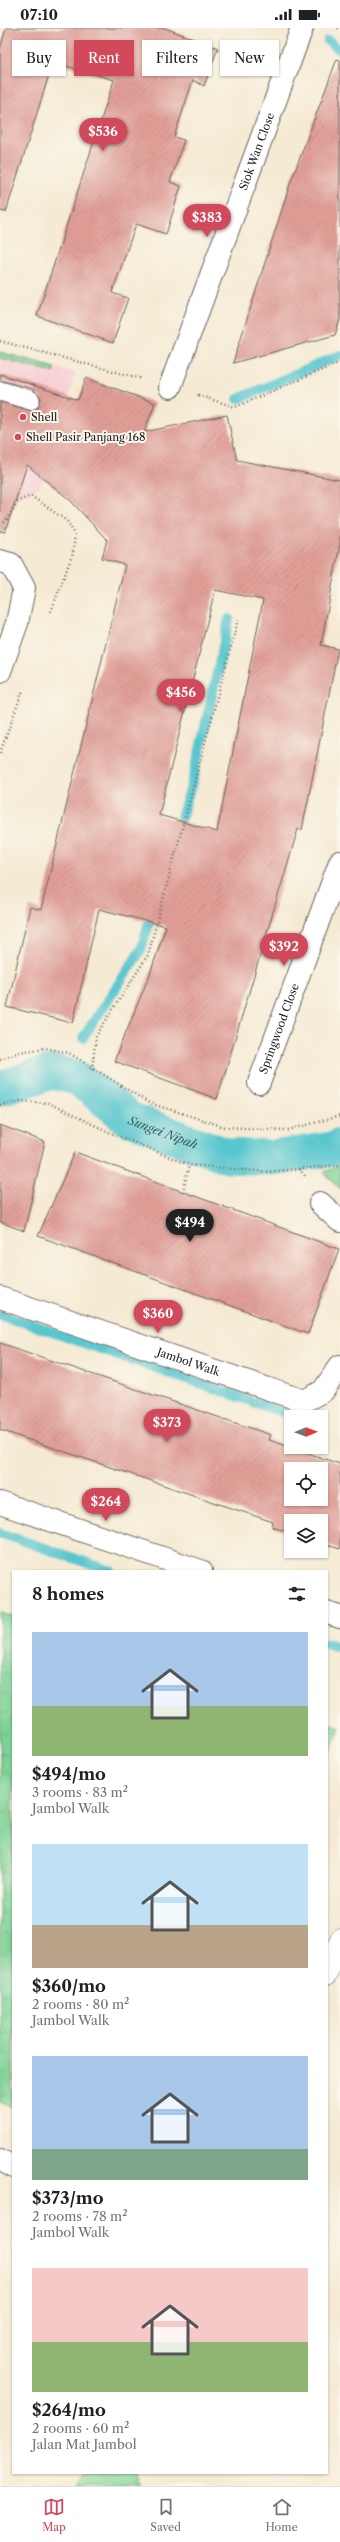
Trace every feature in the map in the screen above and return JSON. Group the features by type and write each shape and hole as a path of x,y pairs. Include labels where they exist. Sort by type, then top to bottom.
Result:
{"street":[{"name":"Siok Wan Close","path":"170,387 302,28"},
{"path":"0,561 11,564 24,588 17,623 0,671"},
{"name":"Springwood Close","path":"259,1083 340,862"},
{"path":"320,1203 340,1221"},
{"name":"Jambol Walk","path":"0,1298 304,1401 323,1391 340,1366"},
{"path":"0,1503 198,1570"},
{"path":"328,1612 340,1617"},
{"path":"0,2160 12,2166"}],"lane":[{"path":"0,391 30,400"},
{"path":"328,1973 340,1938"}],"path":[{"path":"0,341 170,387"},
{"path":"190,393 235,407 340,362"},
{"path":"92,1069 96,1036 148,955 238,620"},
{"path":"0,1059 19,1052 46,1048 69,1053 92,1069 149,1103 225,1126 288,1130 340,1116"},
{"path":"0,1105 19,1101 48,1103 109,1132 189,1166 269,1172 340,1165"},
{"path":"183,1192 189,1166"}],"shaded area":[{"path":"0,352 75,373 40,487 0,504"}],"green space":[{"path":"0,352 55,367 53,372 0,358"},
{"path":"340,1166 340,1189 323,1172"},
{"path":"0,1612 12,1617 12,2107 0,2101"},
{"path":"328,1722 340,1727 328,1757"},
{"path":"82,2474 136,2474 142,2486 76,2486"}],"building":[{"path":"6,28 165,28 197,40 142,40 142,76 208,76 204,86 193,80 174,137 184,140 170,182 181,186 166,234 136,224 112,293 128,298 113,343 37,316 114,80 100,76 134,76 134,40 74,40 74,68 66,66 66,40 12,40 12,76 49,76 6,212 0,211 0,49"},
{"path":"212,46 218,48 212,64"},
{"path":"337,59 340,60 340,319 335,335 233,363 290,184"},
{"path":"0,374 78,400 86,378 155,403 144,432 227,415 237,460 340,480 340,544 321,645 338,649 302,830 298,829 217,1099 114,1061 150,974 166,926 99,909 73,1023 7,1007 30,907 41,910 125,565 102,558 107,540 70,500 27,465 5,532 0,531 0,402 32,411 38,408 41,398 33,389 0,380","holes":["215,590 263,600 217,832 159,815"]},
{"path":"0,1125 45,1142 24,1231 0,1222"},
{"path":"75,1152 339,1249 308,1334 38,1236"},
{"path":"0,1343 271,1435 269,1440 284,1445 284,1454 310,1454 340,1464 340,1549 328,1545 328,1514 284,1514 284,1531 272,1527 273,1522 0,1430"}],"waterway":[{"path":"328,41 340,50"},
{"path":"238,399 340,355"},
{"path":"176,834 194,776 229,619"},
{"path":"83,1038 141,950 153,909"},
{"name":"Sungei Nipah","path":"0,1088 52,1072 78,1078 129,1119 228,1156 272,1158 332,1149 340,1145"},
{"path":"0,1314 284,1413"},
{"path":"0,1533 108,1570"},
{"path":"328,1643 340,1648"}],"place":[{"name":"Shell","path":"23,417"},
{"name":"Shell Pasir Panjang 168","path":"18,437"}]}
